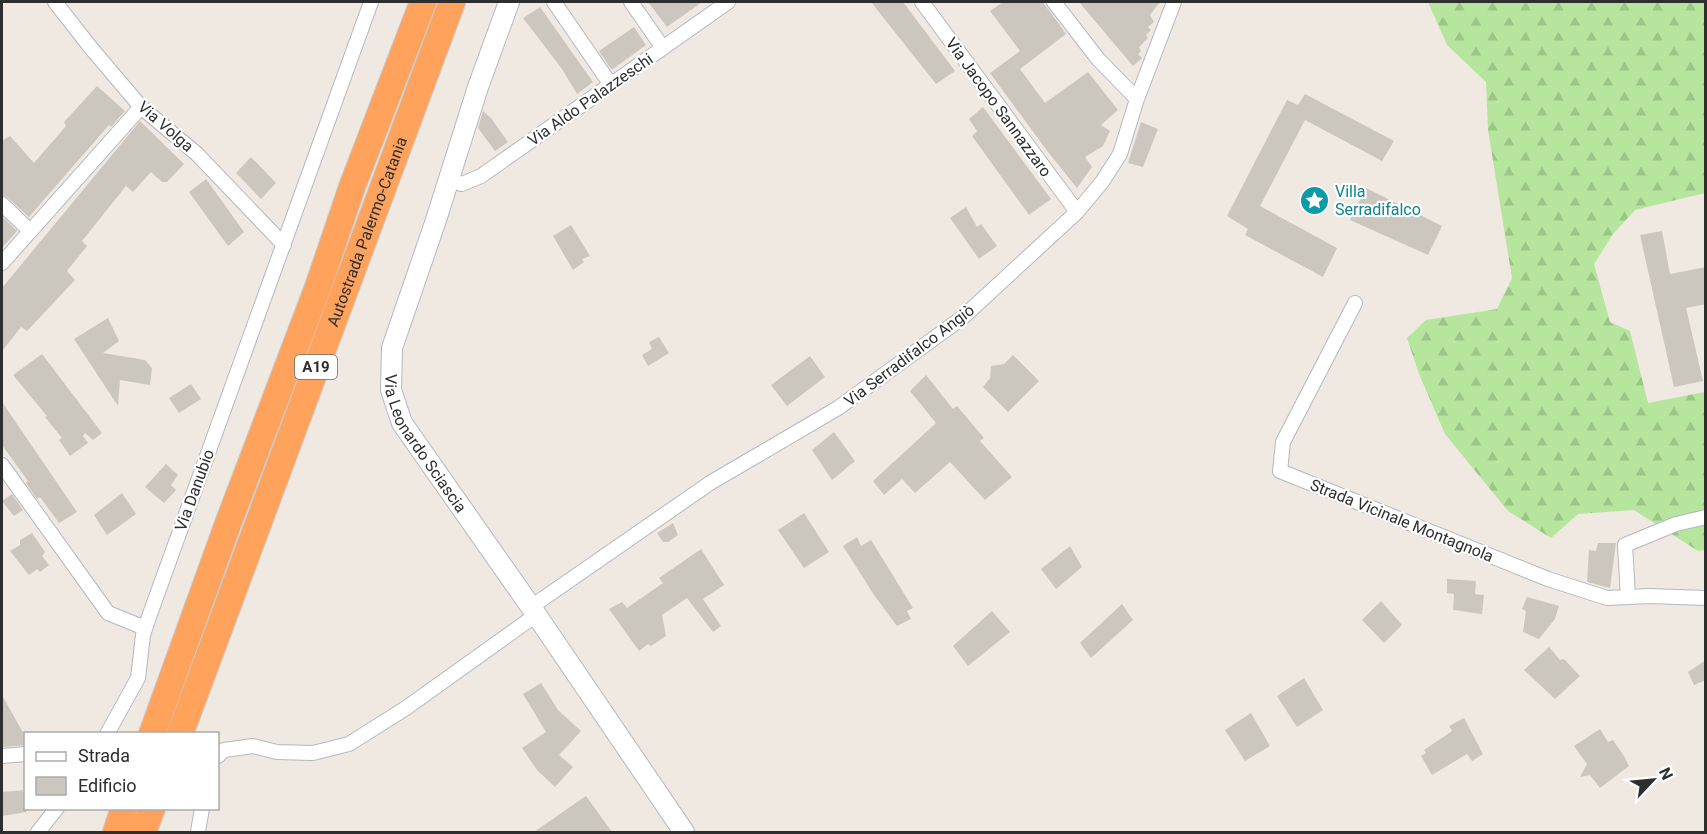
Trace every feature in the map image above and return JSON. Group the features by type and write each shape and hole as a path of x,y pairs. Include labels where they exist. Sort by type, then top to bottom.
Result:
{"highway":[{"path":"372,134 414,2"},
{"name":"Autostrada Palermo-Catania","path":"153,732 228,521 318,287 372,134 423,2"},
{"name":"Autostrada Palermo-Catania","path":"181,732 452,2"},
{"path":"116,832 123,810"},
{"path":"143,832 151,810"}],"street":[{"name":"Via Volga","path":"55,2 141,107 197,154 284,245"},
{"name":"Via Danubio","path":"108,732 138,678 145,628 371,2"},
{"name":"Via Leonardo Sciascia","path":"509,2 478,87 392,348 391,390 402,423 684,832"},
{"path":"554,2 611,85"},
{"path":"631,2 663,48"},
{"name":"Via Aldo Palazzeschi","path":"448,180 462,183 481,176 728,2"},
{"name":"Via Jacopo Sannazzaro","path":"922,2 1077,212"},
{"path":"1054,2 1098,59 1137,99"},
{"name":"Via Serradifalco Angiò","path":"219,755 224,750 253,746 277,752 313,753 349,744 406,708 533,611 710,483 838,408 962,318 1077,212 1102,182 1120,154 1137,99 1174,2"},
{"path":"2,263 141,107"},
{"path":"2,204 30,231"},
{"name":"Strada Vicinale Montagnola","path":"1355,303 1283,442 1280,471 1548,579 1607,598 1706,598"},
{"path":"2,465 108,613 145,628"},
{"path":"1629,597 1625,545 1676,524 1706,517"},
{"path":"2,756 24,754"},
{"path":"38,832 55,810"},
{"path":"198,832 202,810"}],"green space":[{"path":"1428,2 1705,2 1705,193 1635,210 1613,234 1594,264 1610,322 1630,331 1648,403 1705,392 1705,550 1698,551 1634,510 1578,514 1551,538 1508,511 1445,434 1419,374 1407,338 1426,320 1497,309 1512,278 1488,130 1486,82 1447,45"}],"building":[{"path":"648,2 702,2 667,27"},
{"path":"871,2 903,2 955,71 936,84"},
{"path":"1003,2 1043,2 1066,34 1020,69 1045,103 1088,72 1118,110 1101,125 1110,131 1103,146 1085,157 1092,167 1077,188 990,73 1020,51 990,11"},
{"path":"1079,2 1160,2 1150,15 1154,22 1148,27 1151,30 1146,35 1148,38 1139,47 1141,51 1138,54 1142,58 1133,66"},
{"path":"540,7 593,82 577,94 562,69 523,18"},
{"path":"634,27 646,45 611,69 599,51"},
{"path":"97,86 125,111 111,127 109,125 29,217 2,195 2,141 10,136 34,163 66,126 64,122"},
{"path":"1305,94 1394,141 1382,161 1305,120 1260,206 1337,248 1323,277 1245,235 1248,229 1227,216 1287,100 1298,105"},
{"path":"983,107 1051,199 1029,215 972,136 977,131 969,119"},
{"path":"483,111 491,118 508,142 495,151 478,128"},
{"path":"140,121 184,164 167,182 162,182 151,172 133,192 126,186 82,241 87,246 67,271 75,280 27,331 21,327 2,351 2,288"},
{"path":"1141,122 1158,129 1143,167 1128,163"},
{"path":"251,157 276,183 261,199 236,173"},
{"path":"206,179 244,232 228,246 189,192"},
{"path":"1366,188 1442,226 1428,255 1350,220"},
{"path":"966,207 977,227 981,224 997,246 979,259 950,218"},
{"path":"2,216 17,231 2,248"},
{"path":"571,225 590,256 582,259 584,262 573,270 553,236"},
{"path":"1662,231 1670,274 1706,267 1706,304 1686,308 1703,381 1674,387 1640,235"},
{"path":"108,318 119,341 103,353 145,360 152,368 150,385 120,380 118,406 74,339"},
{"path":"659,337 669,353 648,366 642,355 652,349 649,342"},
{"path":"42,354 102,433 93,440 85,433 83,436 88,443 70,456 59,440 62,438 45,417 47,416 13,375"},
{"path":"1013,355 1039,381 1008,412 983,387 990,378 991,366 1004,364"},
{"path":"810,356 825,377 787,406 771,385"},
{"path":"926,375 953,409 957,406 984,438 980,441 1012,477 985,500 950,462 915,493 902,479 884,495 873,481 936,423 910,391"},
{"path":"191,384 201,399 179,413 169,398"},
{"path":"2,402 77,512 59,523 40,497 37,499 26,483 28,481 2,445"},
{"path":"834,432 855,461 832,480 812,450"},
{"path":"166,464 178,475 171,485 176,490 164,503 145,487"},
{"path":"122,493 136,514 107,535 94,515"},
{"path":"12,494 23,510 14,516 2,501"},
{"path":"804,513 829,552 804,568 778,530"},
{"path":"673,523 678,535 668,542 663,542 657,533"},
{"path":"32,533 45,552 42,556 49,565 40,572 37,569 29,575 10,551 20,545 20,540"},
{"path":"857,537 861,546 871,540 913,608 907,611 911,619 897,626 874,595 843,546"},
{"path":"1598,543 1616,543 1610,588 1587,582 1589,550 1596,551"},
{"path":"1070,546 1082,567 1056,589 1041,569"},
{"path":"701,549 724,585 703,599 721,626 713,632 687,598 662,615 666,636 639,651 609,609 622,602 627,608 663,583 659,578"},
{"path":"1447,579 1476,581 1475,594 1484,595 1482,614 1453,610 1454,594 1447,593"},
{"path":"1527,597 1559,606 1555,619 1539,639 1523,632 1526,611 1522,609"},
{"path":"1381,601 1402,625 1384,643 1362,620"},
{"path":"1122,604 1133,620 1091,658 1080,643"},
{"path":"992,611 1010,632 968,666 953,646"},
{"path":"1549,647 1560,660 1564,659 1580,676 1555,699 1524,670"},
{"path":"1706,660 1706,680 1694,685 1688,672"},
{"path":"1304,678 1323,710 1297,727 1277,696"},
{"path":"541,683 558,710 581,731 559,755 573,767 555,787 537,770 522,748 546,732 523,694"},
{"path":"2,695 24,734 24,745 2,747"},
{"path":"1251,713 1270,746 1245,761 1225,730"},
{"path":"1464,718 1483,754 1472,761 1467,754 1432,775 1421,756 1426,753 1424,750 1452,731 1449,726"},
{"path":"1600,729 1608,742 1613,740 1629,766 1600,788 1590,775 1580,777 1587,764 1574,746"},
{"path":"24,790 24,810 26,812 2,816 2,792"},
{"path":"586,796 612,832 534,832 580,800"}],"place":[{"name":"Villa Serradifalco","path":"1314,200"}]}
